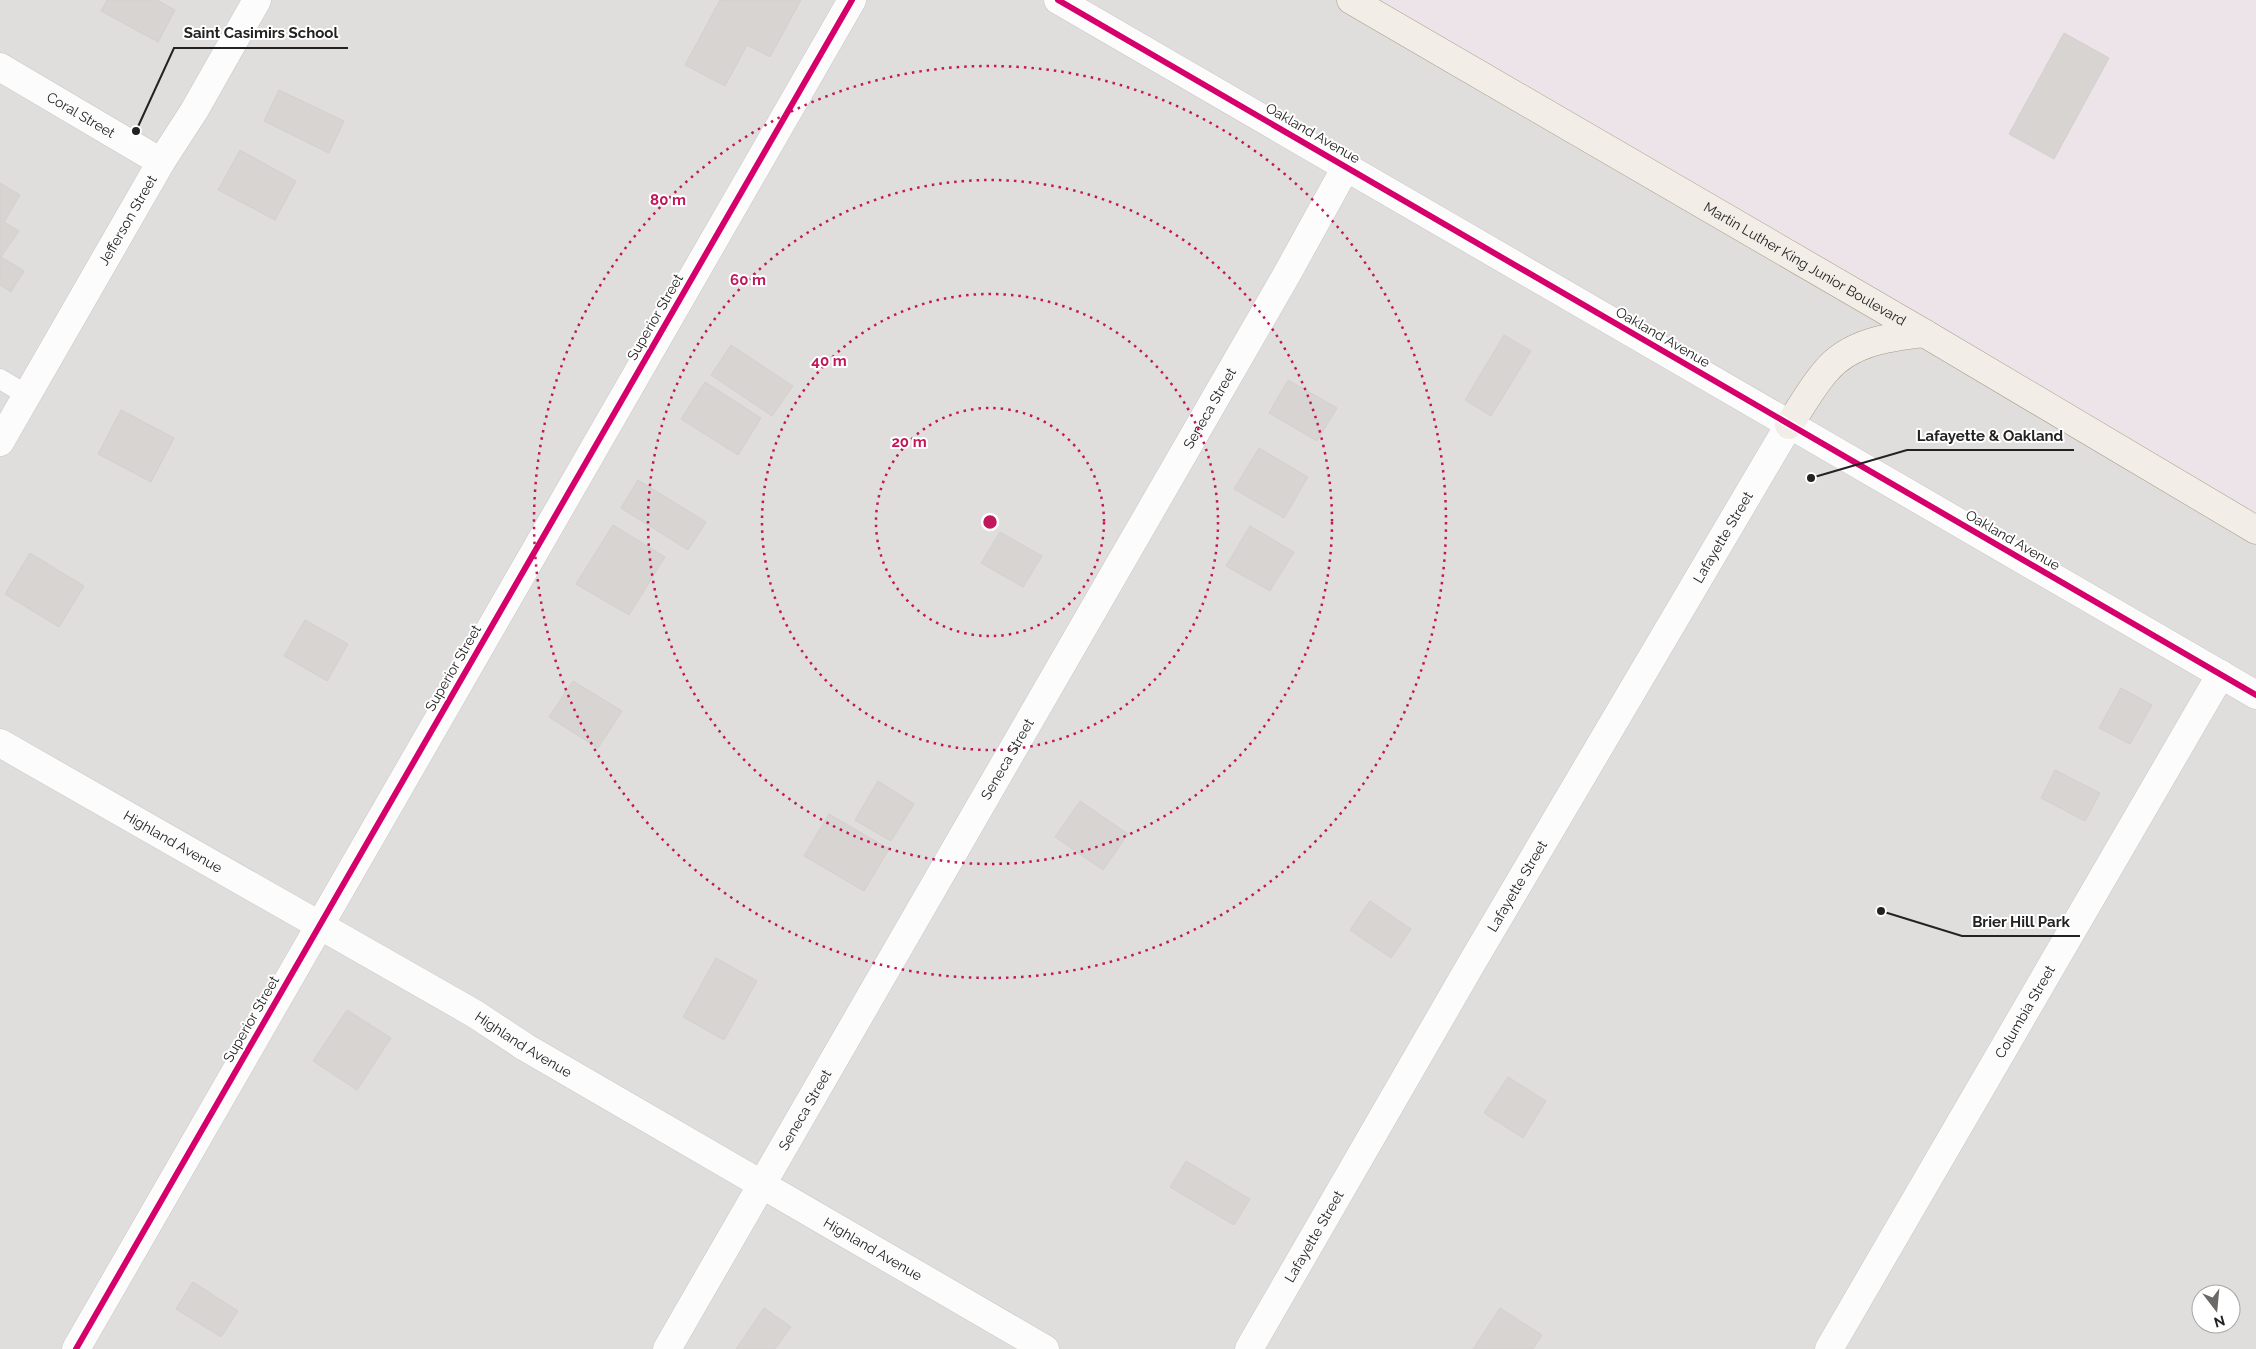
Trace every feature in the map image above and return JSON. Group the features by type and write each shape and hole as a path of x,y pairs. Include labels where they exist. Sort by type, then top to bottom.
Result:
{"main road":[{"name":"Martin Luther King Junior Boulevard","path":"1352,0 1924,333 2256,530"},
{"path":"1789,425 1827,370 1850,351 1884,338 1924,333"}],"street":[{"name":"Jefferson Street","path":"0,442 161,162 194,111 256,0"},
{"name":"Superior Street","path":"76,1349 852,0"},
{"name":"Oakland Avenue","path":"1058,0 2256,695"},
{"name":"Coral Street","path":"0,67 161,162"},
{"name":"Seneca Street","path":"668,1349 1278,292 1346,167"},
{"name":"Lafayette Street","path":"1249,1349 1470,966 1789,425"},
{"name":"Columbia Street","path":"1829,1349 2221,674"},
{"name":"Highland Avenue","path":"0,743 319,927 475,1014 525,1047 1045,1349"}],"lane":[{"path":"0,379 27,395"}],"shaded area":[{"path":"0,0 1351,0 2256,530 2256,1349 0,1349"},
{"path":"1352,0 2256,0 2256,530"}],"building":[{"path":"107,0 157,0 175,10 158,42 101,11"},
{"path":"720,0 801,0 770,57 747,45 725,86 685,65"},
{"path":"2064,33 2109,58 2054,159 2009,134"},
{"path":"279,90 344,121 329,153 264,121"},
{"path":"240,150 296,181 275,220 218,190"},
{"path":"0,183 20,195 4,222 19,231 1,257 24,271 11,292 0,285"},
{"path":"1504,335 1531,351 1491,416 1465,400"},
{"path":"731,345 793,386 772,416 711,375"},
{"path":"1288,380 1337,408 1317,441 1269,413"},
{"path":"705,382 761,418 738,455 681,419"},
{"path":"121,410 174,438 151,482 98,454"},
{"path":"1259,448 1308,477 1284,518 1234,489"},
{"path":"638,480 706,522 688,550 621,508"},
{"path":"613,525 665,557 629,615 576,584"},
{"path":"1250,526 1294,552 1270,591 1226,566"},
{"path":"1000,532 1042,556 1023,587 981,563"},
{"path":"30,553 84,586 59,627 5,594"},
{"path":"305,620 348,644 327,681 284,656"},
{"path":"573,681 622,711 598,748 549,717"},
{"path":"2121,688 2152,705 2130,744 2099,728"},
{"path":"2055,770 2100,793 2085,821 2041,798"},
{"path":"878,781 914,804 891,841 855,820"},
{"path":"1080,801 1128,834 1103,870 1055,837"},
{"path":"829,814 889,849 864,891 804,856"},
{"path":"1370,901 1411,929 1391,958 1350,930"},
{"path":"716,958 757,981 724,1040 683,1017"},
{"path":"347,1010 391,1038 357,1090 313,1061"},
{"path":"1508,1077 1546,1101 1523,1138 1484,1113"},
{"path":"1186,1161 1250,1199 1234,1225 1170,1187"},
{"path":"193,1282 238,1311 221,1337 176,1309"},
{"path":"764,1308 791,1327 775,1349 736,1349"},
{"path":"1500,1308 1542,1335 1533,1349 1473,1349"}],"cycle path":[{"path":"76,1349 852,0"},
{"path":"1058,0 2256,695"}],"place":[{"name":"Saint Casimirs School","path":"136,131"},
{"name":"Lafayette & Oakland","path":"1811,478"},
{"name":"Brier Hill Park","path":"1881,911"}]}
